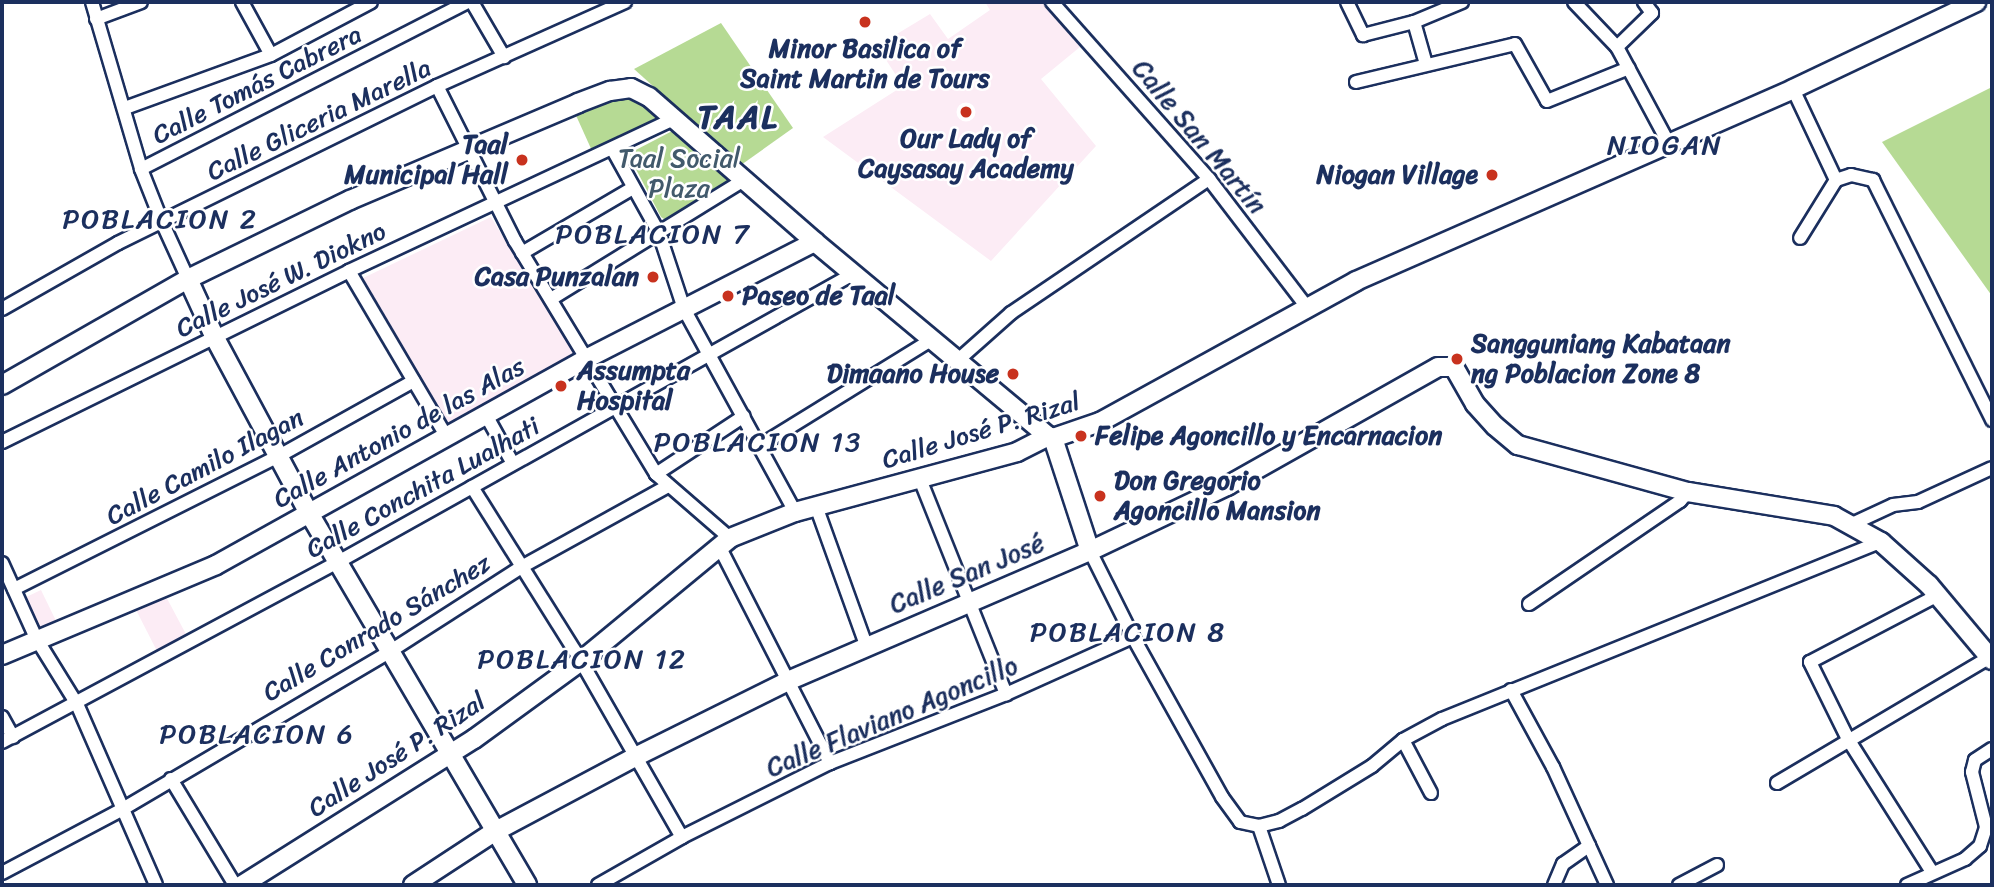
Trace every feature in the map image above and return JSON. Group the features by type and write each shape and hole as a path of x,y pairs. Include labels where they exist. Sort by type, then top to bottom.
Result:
{"street":[{"path":"92,2 141,169 215,338 309,513 527,885"},
{"path":"96,19 141,2"},
{"path":"242,2 271,55"},
{"path":"125,108 271,55 372,2"},
{"name":"Calle Tomás Cabrera","path":"141,169 470,2 504,57"},
{"name":"Calle Gliceria Marella","path":"2,309 57,276 162,222 437,86 625,2"},
{"name":"Calle San Martín","path":"1052,2 1209,179 1306,306"},
{"path":"1347,2 1363,35 1414,22 1462,2"},
{"path":"1574,2 1617,47 1669,144"},
{"path":"1617,47 1652,13 1644,2"},
{"name":"Calle José P. Rizal","path":"242,885 450,755 581,661 725,542 795,512 1017,453 1050,437 1101,422 1146,400 1306,306 1403,259 1588,181 1793,89 1976,2"},
{"path":"1414,22 1426,64"},
{"path":"1356,82 1515,44 1547,101 1629,68"},
{"path":"437,86 494,204 656,474 725,542 788,681 830,763"},
{"path":"2,384 188,279 350,200 467,149 621,89 640,91 931,340 1050,437 1090,551 1133,637 1222,797 1240,822 1259,826 1279,821 1372,766 1403,740 1442,719 1881,542"},
{"path":"1793,89 1836,180"},
{"name":"Calle José W. Diokno","path":"2,442 349,271 674,119"},
{"path":"613,149 659,233 684,309 761,445 795,512"},
{"path":"1800,238 1836,180 1851,175 1873,180 1992,420"},
{"path":"551,299 745,179"},
{"path":"957,361 1011,313 1209,179"},
{"path":"522,253 633,188"},
{"name":"Calle Antonio de las Alas","path":"2,655 37,638 216,565 586,359 815,242"},
{"path":"349,271 446,436"},
{"name":"Calle Conchita Lualhati","path":"2,717 7,739 77,704 338,562 512,462 853,274"},
{"path":"761,445 931,340"},
{"name":"Calle San José","path":"413,885 494,832 635,757 866,645 1090,551 1227,486 1437,367 1454,367 1475,404 1495,426 1518,445 1688,492"},
{"name":"Calle Camilo Ilagan","path":"15,589 279,456 414,381"},
{"path":"486,415 512,462"},
{"path":"656,474 744,416"},
{"path":"1850,525 1893,506 1918,502 1992,468"},
{"path":"920,479 1006,694"},
{"name":"Calle Conrado Sánchez","path":"2,873 121,810 389,652 523,566 668,486"},
{"path":"472,487 581,661 682,837"},
{"path":"1529,604 1680,501 1688,492 1834,516 1881,542 1938,595 1991,659 1777,783"},
{"path":"816,506 866,645"},
{"path":"2,563 37,638 77,704 156,885"},
{"path":"1932,872 1848,740 1810,662 1938,595"},
{"name":"Calle Flaviano Agoncillo","path":"598,885 682,837 830,763 1006,694 1133,637"},
{"path":"1511,690 1553,768 1607,885"},
{"path":"1403,740 1431,793"},
{"path":"1907,885 1965,859 1980,846 1986,827 1972,772 1975,760 1992,749"},
{"path":"171,779 235,885"},
{"path":"1259,826 1279,885"},
{"path":"1554,885 1563,864 1589,846"},
{"path":"1679,885 1717,865"}],"shaded area":[{"name":"Our Lady of Caysasay Academy","path":"985,2 1042,2 1080,47 1041,79 1096,146 991,261 823,137 903,86 877,46 930,14 948,39 990,10"},
{"path":"491,217 575,356 448,428 361,279"},
{"path":"162,589 188,638 158,653 133,604"},
{"path":"41,590 58,625 38,635 22,599"}],"green space":[{"path":"721,23 793,128 741,165 634,69"},
{"path":"1992,87 1992,296 1882,142"},
{"path":"636,96 660,117 593,153 574,111 600,101"},
{"name":"Taal Social Plaza","path":"678,128 738,179 667,221 661,217 628,154"}],"place":[{"name":"Minor Basilica of Saint Martin de Tours","path":"865,22"},
{"name":"Our Lady of Caysasay Academy","path":"966,112"},
{"name":"Taal Municipal Hall","path":"522,160"},
{"name":"Niogan Village","path":"1492,175"},
{"name":"Casa Punzalan","path":"653,277"},
{"name":"Paseo de Taal","path":"728,296"},
{"name":"Sangguniang Kabataan ng Poblacion Zone 8","path":"1457,359"},
{"name":"Dimaano House","path":"1013,374"},
{"name":"Assumpta Hospital","path":"561,386"},
{"name":"Felipe Agoncillo y Encarnacion","path":"1081,436"},
{"name":"Don Gregorio Agoncillo Mansion","path":"1100,496"}],"district":[{"name":"TAAL","path":"738,118"},
{"name":"NIOGAN","path":"1665,145"},
{"name":"POBLACION 2","path":"160,219"},
{"name":"POBLACION 7","path":"653,234"},
{"name":"POBLACION 13","path":"758,442"},
{"name":"POBLACION 8","path":"1128,632"},
{"name":"POBLACION 12","path":"582,659"},
{"name":"POBLACION 6","path":"257,734"}]}
